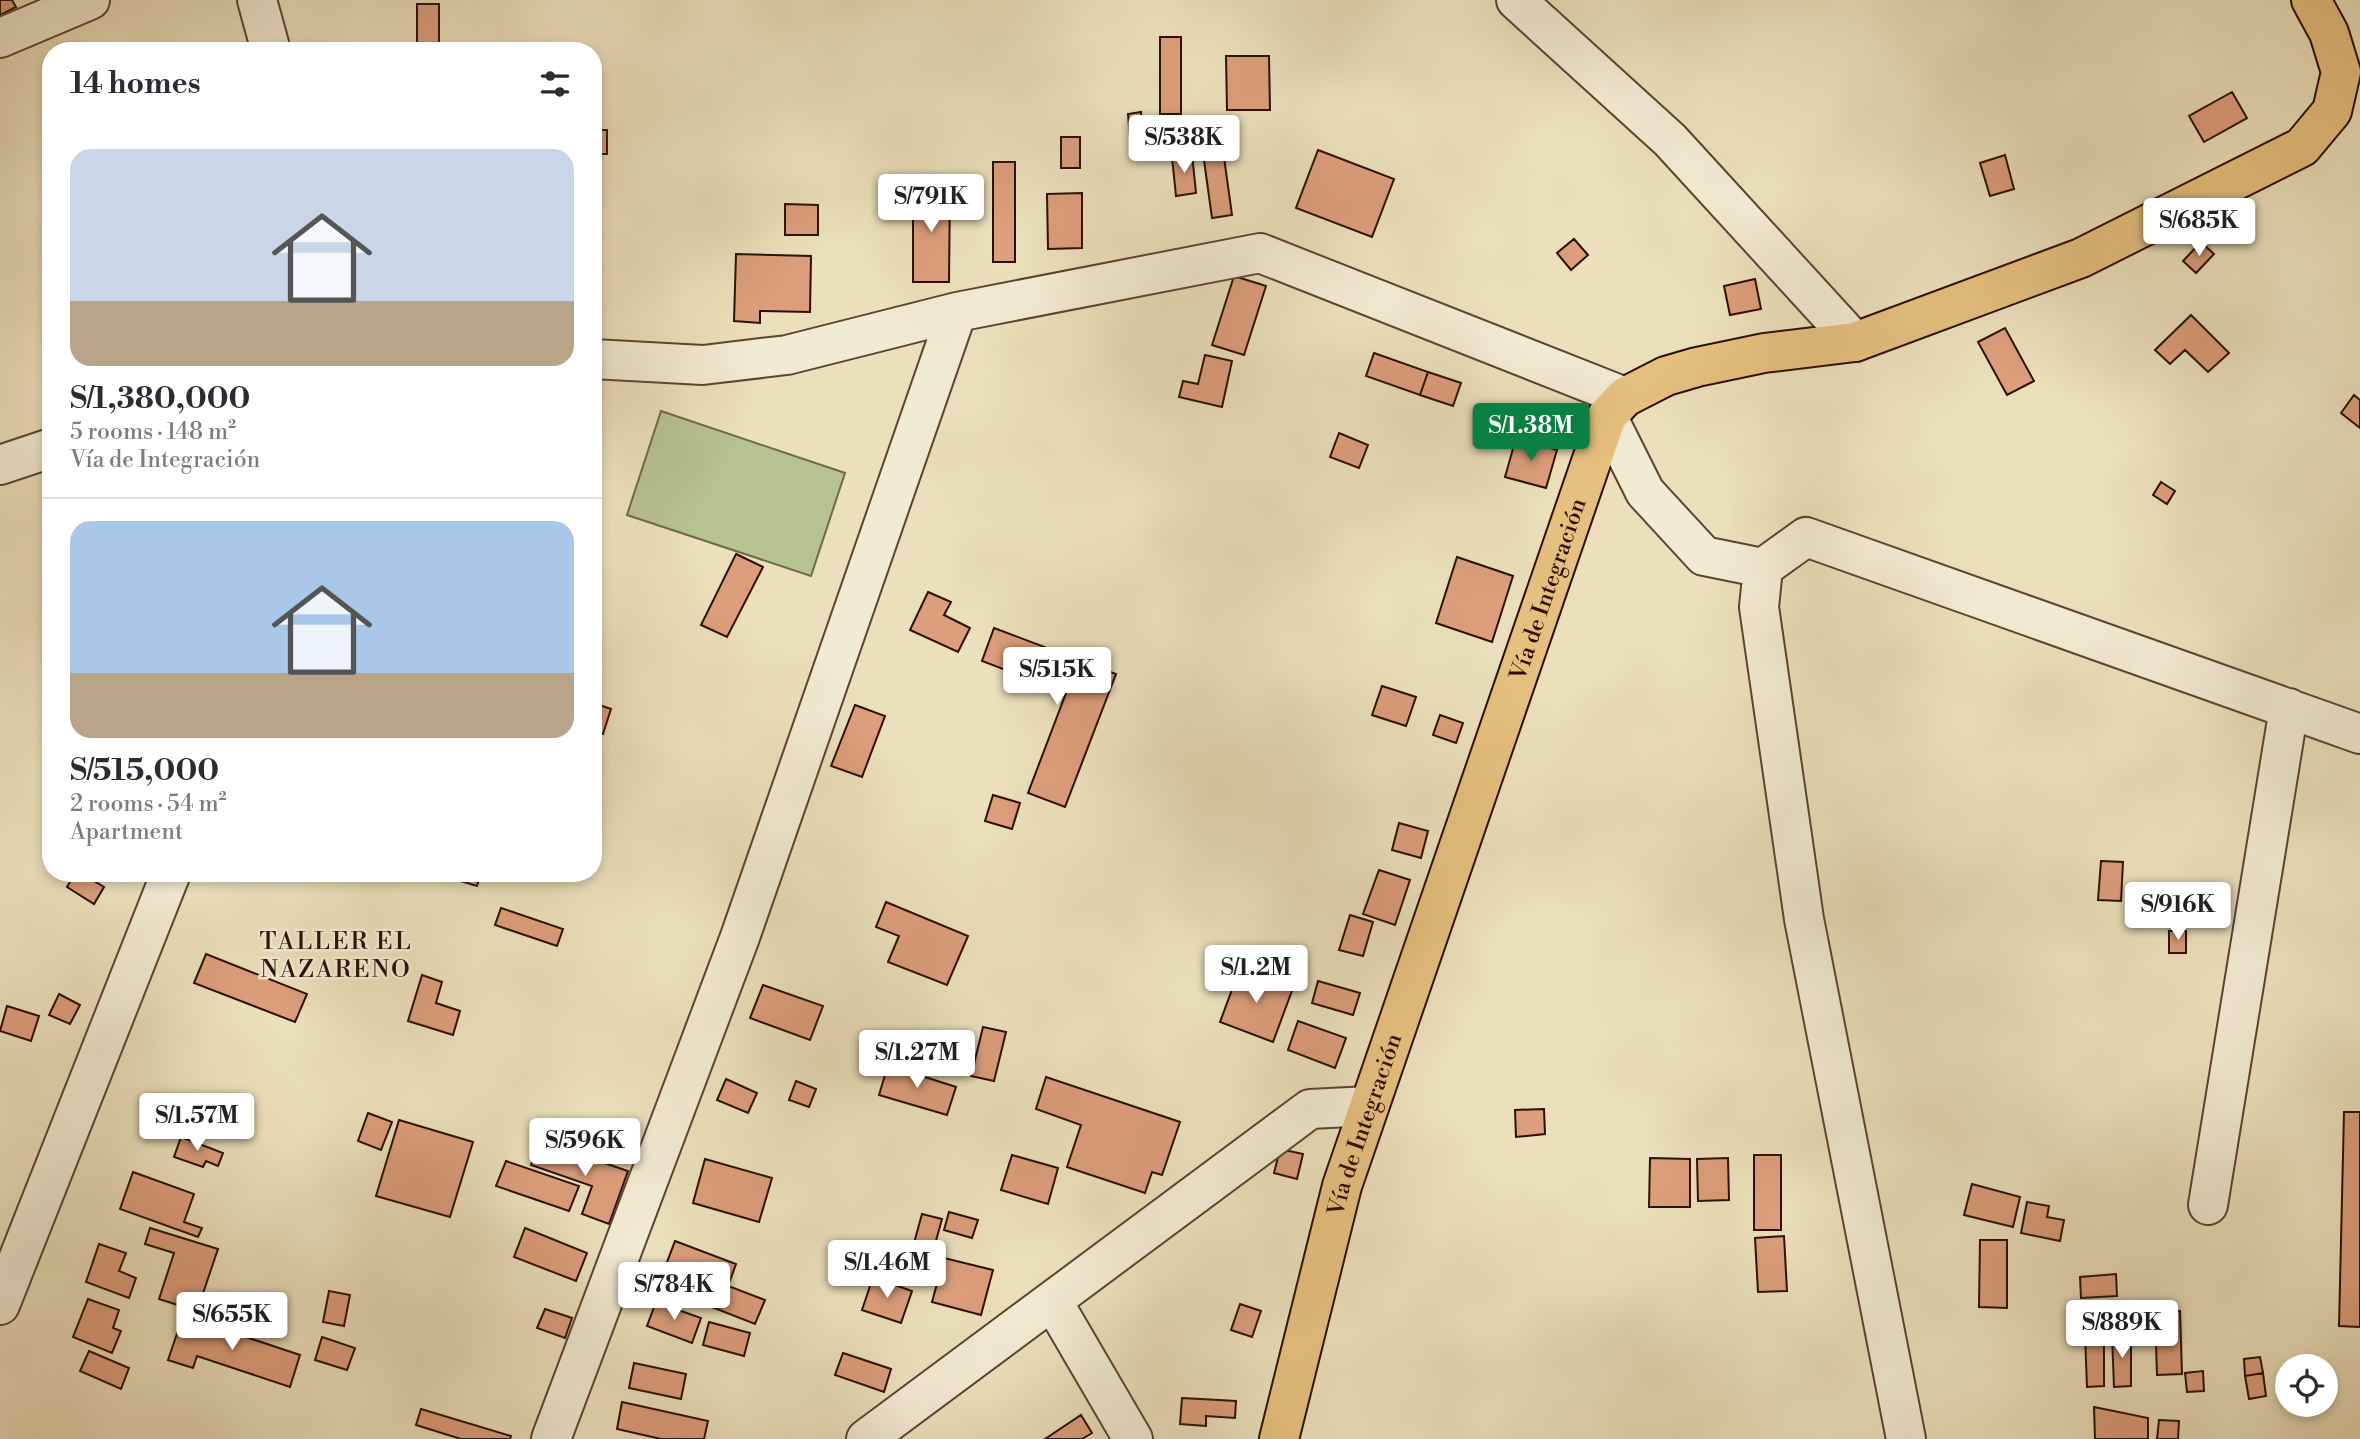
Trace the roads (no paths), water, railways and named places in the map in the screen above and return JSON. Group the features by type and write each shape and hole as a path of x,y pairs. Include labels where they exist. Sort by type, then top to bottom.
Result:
{"main road":[{"path":"1616,407 1666,376 1764,353 1854,342 2081,258 2302,147 2332,111 2341,72 2329,33 2311,0"},
{"name":"Vía de Integración","path":"1279,1439 1342,1186 1616,407"}],"street":[{"path":"0,38 90,0"},
{"path":"257,0 269,42"},
{"path":"1516,0 1670,140 1854,342"},
{"path":"602,359 703,365 787,355 957,312 1260,253 1616,407 1645,492 1704,556 1763,568 1806,537 2360,734"},
{"path":"551,1439 740,937 957,312"},
{"path":"0,465 42,451"},
{"path":"1763,568 1759,607 1804,919 1906,1439"},
{"path":"2208,1205 2289,708"},
{"path":"0,1305 167,882"},
{"path":"866,1439 1310,1109 1369,1107"},
{"path":"1053,1301 1133,1439"}],"district":[{"name":"TALLER EL NAZARENO","path":"336,955"}]}
